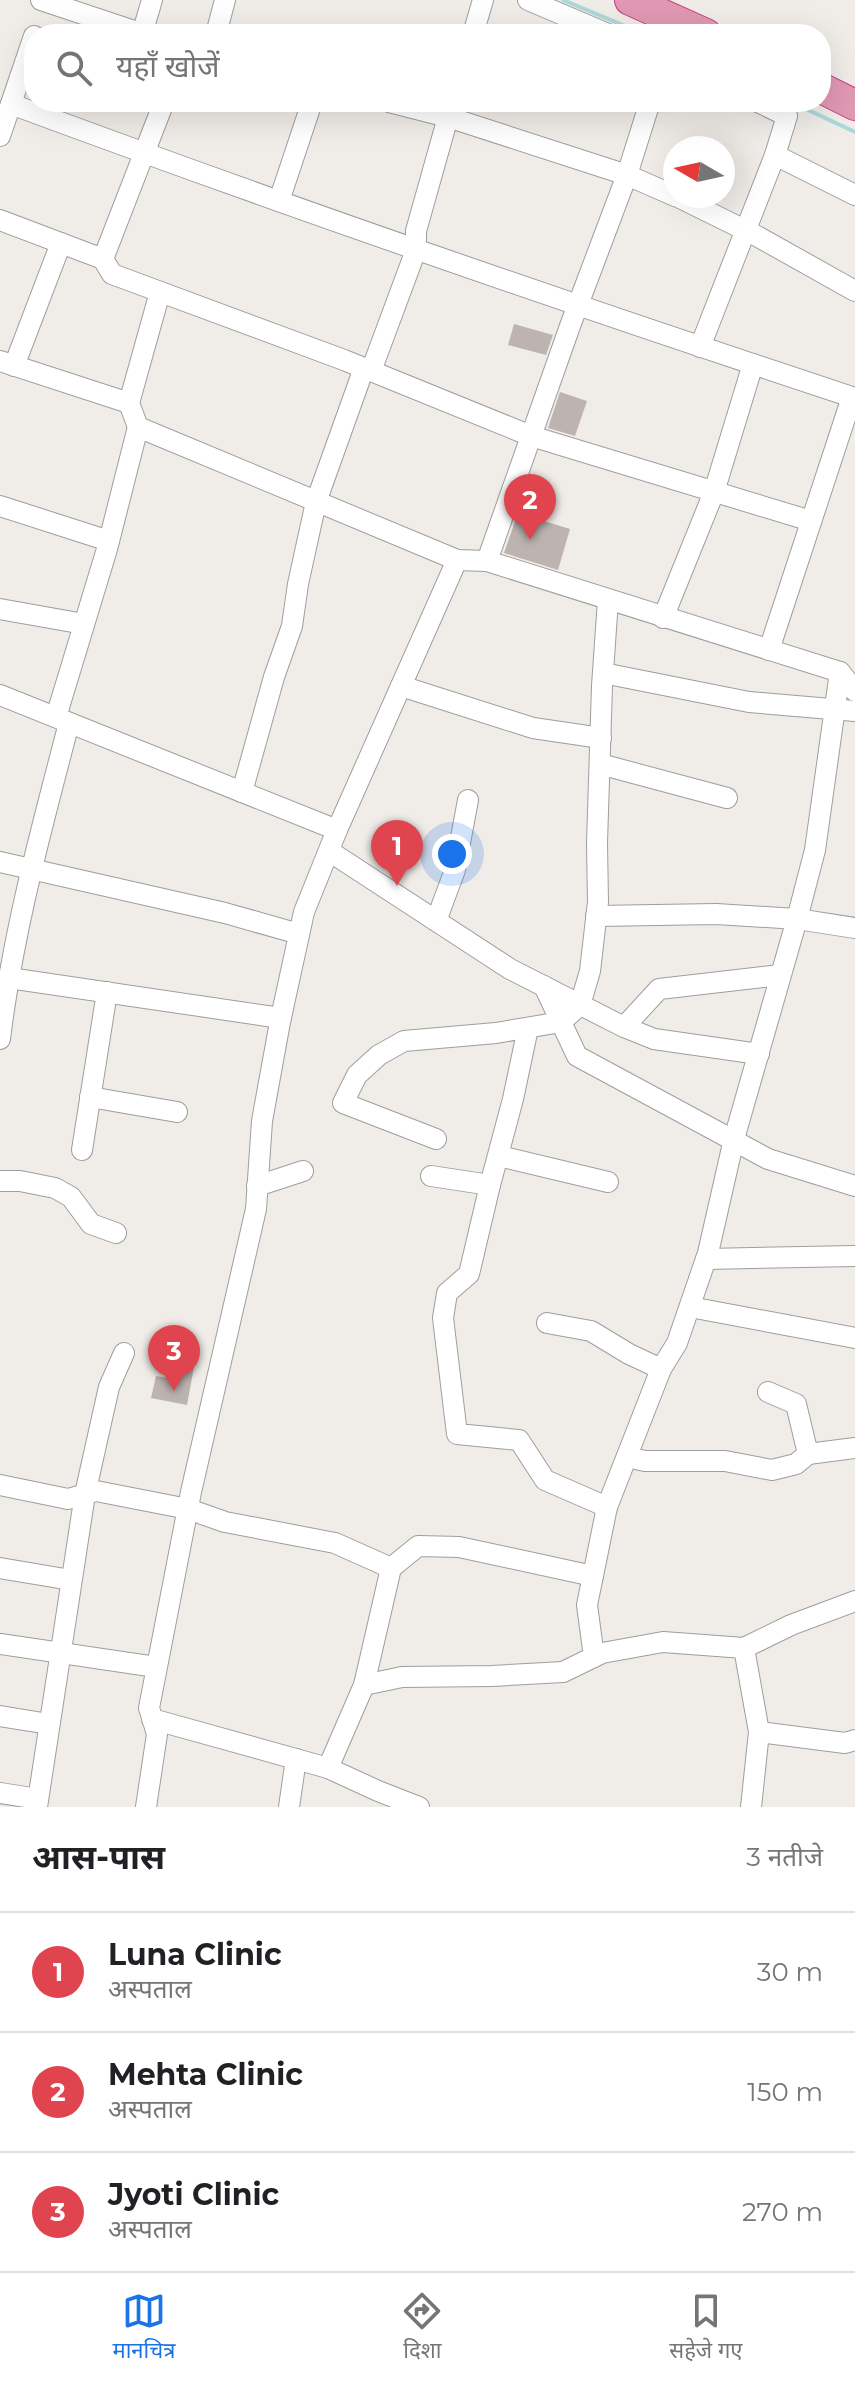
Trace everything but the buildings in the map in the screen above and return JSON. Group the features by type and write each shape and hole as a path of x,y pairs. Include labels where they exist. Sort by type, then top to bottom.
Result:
{"highway":[{"path":"630,0 684,24"},
{"path":"831,93 855,105"}],"street":[{"path":"145,24 152,0"},
{"path":"219,24 225,0"},
{"path":"476,24 483,0"},
{"path":"528,0 584,24"},
{"path":"37,24 44,1 112,24"},
{"path":"0,136 24,65"},
{"path":"11,104 24,109"},
{"path":"33,112 577,307 852,397 769,650"},
{"path":"103,259 160,112"},
{"path":"279,201 309,112"},
{"path":"242,792 274,677 292,626 316,502 416,250 416,231 449,112"},
{"path":"455,112 663,191"},
{"path":"487,561 627,175 647,112"},
{"path":"700,347 775,155 787,116 779,112"},
{"path":"775,155 855,195"},
{"path":"699,208 855,291"},
{"path":"0,220 103,259 112,274 367,370 531,436 811,521"},
{"path":"61,243 7,363 129,403"},
{"path":"0,1039 2,999 9,978 62,720 84,624 138,427 129,403 160,292"},
{"path":"663,618 714,492 753,364"},
{"path":"138,427 457,560 487,561 840,672 855,691"},
{"path":"0,506 109,541"},
{"path":"146,1807 157,1734 149,1708 156,1667 188,1509 256,1209 262,1121 304,912 337,830 457,560"},
{"path":"436,1139 343,1103 357,1075 379,1055 404,1041 561,1022 580,1005 590,971 596,916 608,600"},
{"path":"0,609 84,624"},
{"path":"594,1657 587,1605 607,1507 661,1369 677,1343 706,1259 734,1139 815,850 845,711 840,672"},
{"path":"603,673 749,702 845,711"},
{"path":"401,686 533,728 601,738"},
{"path":"0,695 337,830"},
{"path":"600,764 727,798"},
{"path":"436,921 455,870 468,800"},
{"path":"329,851 510,969 624,1027 654,1039 759,1054"},
{"path":"0,862 225,913 299,934"},
{"path":"596,916 716,914 797,919 855,928"},
{"path":"624,1027 659,989 780,975"},
{"path":"9,978 281,1018"},
{"path":"544,986 577,1056 768,1159 855,1186"},
{"path":"82,1150 107,992"},
{"path":"528,1028 469,1274 447,1293 443,1318 457,1434 519,1440 545,1480 607,1507"},
{"path":"90,1097 177,1112"},
{"path":"499,1156 608,1182"},
{"path":"257,1186 303,1171"},
{"path":"431,1176 490,1185"},
{"path":"0,1181 20,1181 55,1188 71,1197 91,1224 116,1233"},
{"path":"706,1259 855,1256"},
{"path":"690,1307 855,1338"},
{"path":"547,1323 591,1331 661,1369"},
{"path":"0,1793 38,1803 85,1494 109,1387 124,1353"},
{"path":"768,1392 796,1404 808,1454"},
{"path":"627,1457 645,1461 725,1461 772,1470 796,1464 808,1454 855,1448"},
{"path":"0,1485 68,1499 96,1491 188,1509 225,1522 335,1543 391,1568"},
{"path":"328,1768 364,1685 391,1568 418,1546 459,1547 593,1576"},
{"path":"0,1568 71,1580"},
{"path":"364,1685 402,1677 563,1672 602,1653 663,1642 744,1648 791,1625 855,1601"},
{"path":"0,1644 156,1667"},
{"path":"744,1648 759,1732 751,1807"},
{"path":"0,1716 49,1724"},
{"path":"152,1719 328,1768 419,1807"},
{"path":"759,1732 854,1744"},
{"path":"289,1807 296,1759"}],"waterway":[{"path":"563,0 620,24"},
{"path":"812,112 855,132"}],"place":[{"name":"Mehta Clinic","path":"530,540"},
{"name":"Luna Clinic","path":"397,886"},
{"name":"Jyoti Clinic","path":"174,1391"}]}
